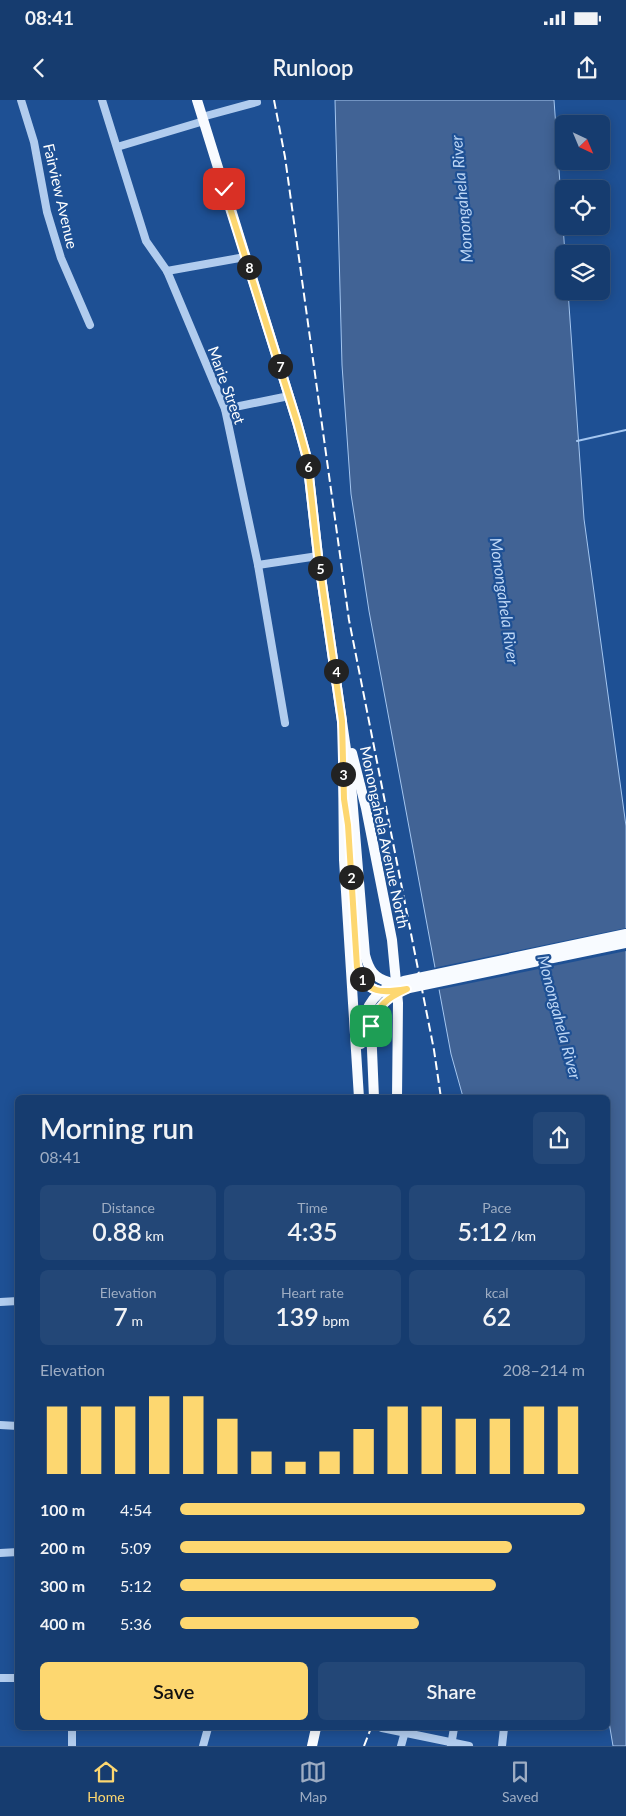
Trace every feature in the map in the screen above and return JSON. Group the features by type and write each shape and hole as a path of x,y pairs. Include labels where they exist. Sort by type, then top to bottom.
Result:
{"main road":[{"path":"197,100 307,458 318,556 351,784 365,955 368,966 373,974 381,980 388,990"},
{"name":"Monongahela Avenue North","path":"342,721 344,860 359,1095"},
{"name":"Monongahela Avenue North","path":"342,721 366,808 392,940 398,1003 397,1095"},
{"path":"344,799 348,825 357,967 361,978 369,986 388,990 626,944"},
{"path":"364,1095 361,1032 364,1018 371,1003 388,990 626,934"},
{"path":"374,1095 371,1026 374,1016 388,990"},
{"path":"312,1746 316,1730"}],"street":[{"name":"Fairview Avenue","path":"21,100 34,142 47,212 61,258 90,324"},
{"name":"Marie Street","path":"102,100 146,241 167,271 225,409 258,565 285,723"},
{"path":"118,147 256,102"},
{"path":"167,271 245,257"},
{"path":"225,409 289,396"},
{"path":"258,565 318,556"},
{"path":"0,1302 15,1301"},
{"path":"0,1425 15,1426"},
{"path":"0,1552 15,1552"},
{"path":"0,1678 15,1678"},
{"path":"72,1730 72,1746"},
{"path":"203,1746 207,1730"},
{"path":"401,1746 405,1730 452,1744 469,1746"},
{"path":"452,1744 454,1730"},
{"path":"502,1746 504,1730"}],"water":[{"name":"Monongahela River","path":"335,100 554,100 555,170 559,170 560,180 555,180 555,235 564,235 564,245 555,245 555,300 569,300 584,519 626,826 626,1746 613,1746 610,1728 610,1095 462,1095 451,1054 369,611 351,494 342,365"}],"pier":[{"path":"626,928 626,951 437,990 433,968"}],"waterway":[{"path":"577,441 626,430"}],"railway":[{"path":"274,100 285,157 349,620 434,1050 441,1095"},
{"path":"364,1746 370,1730"}],"route":[{"path":"224,189 307,458 318,556 342,721 343,786 348,825 357,967 361,978 369,986 380,992 407,989 390,996 382,1004 374,1016 371,1026"}]}
